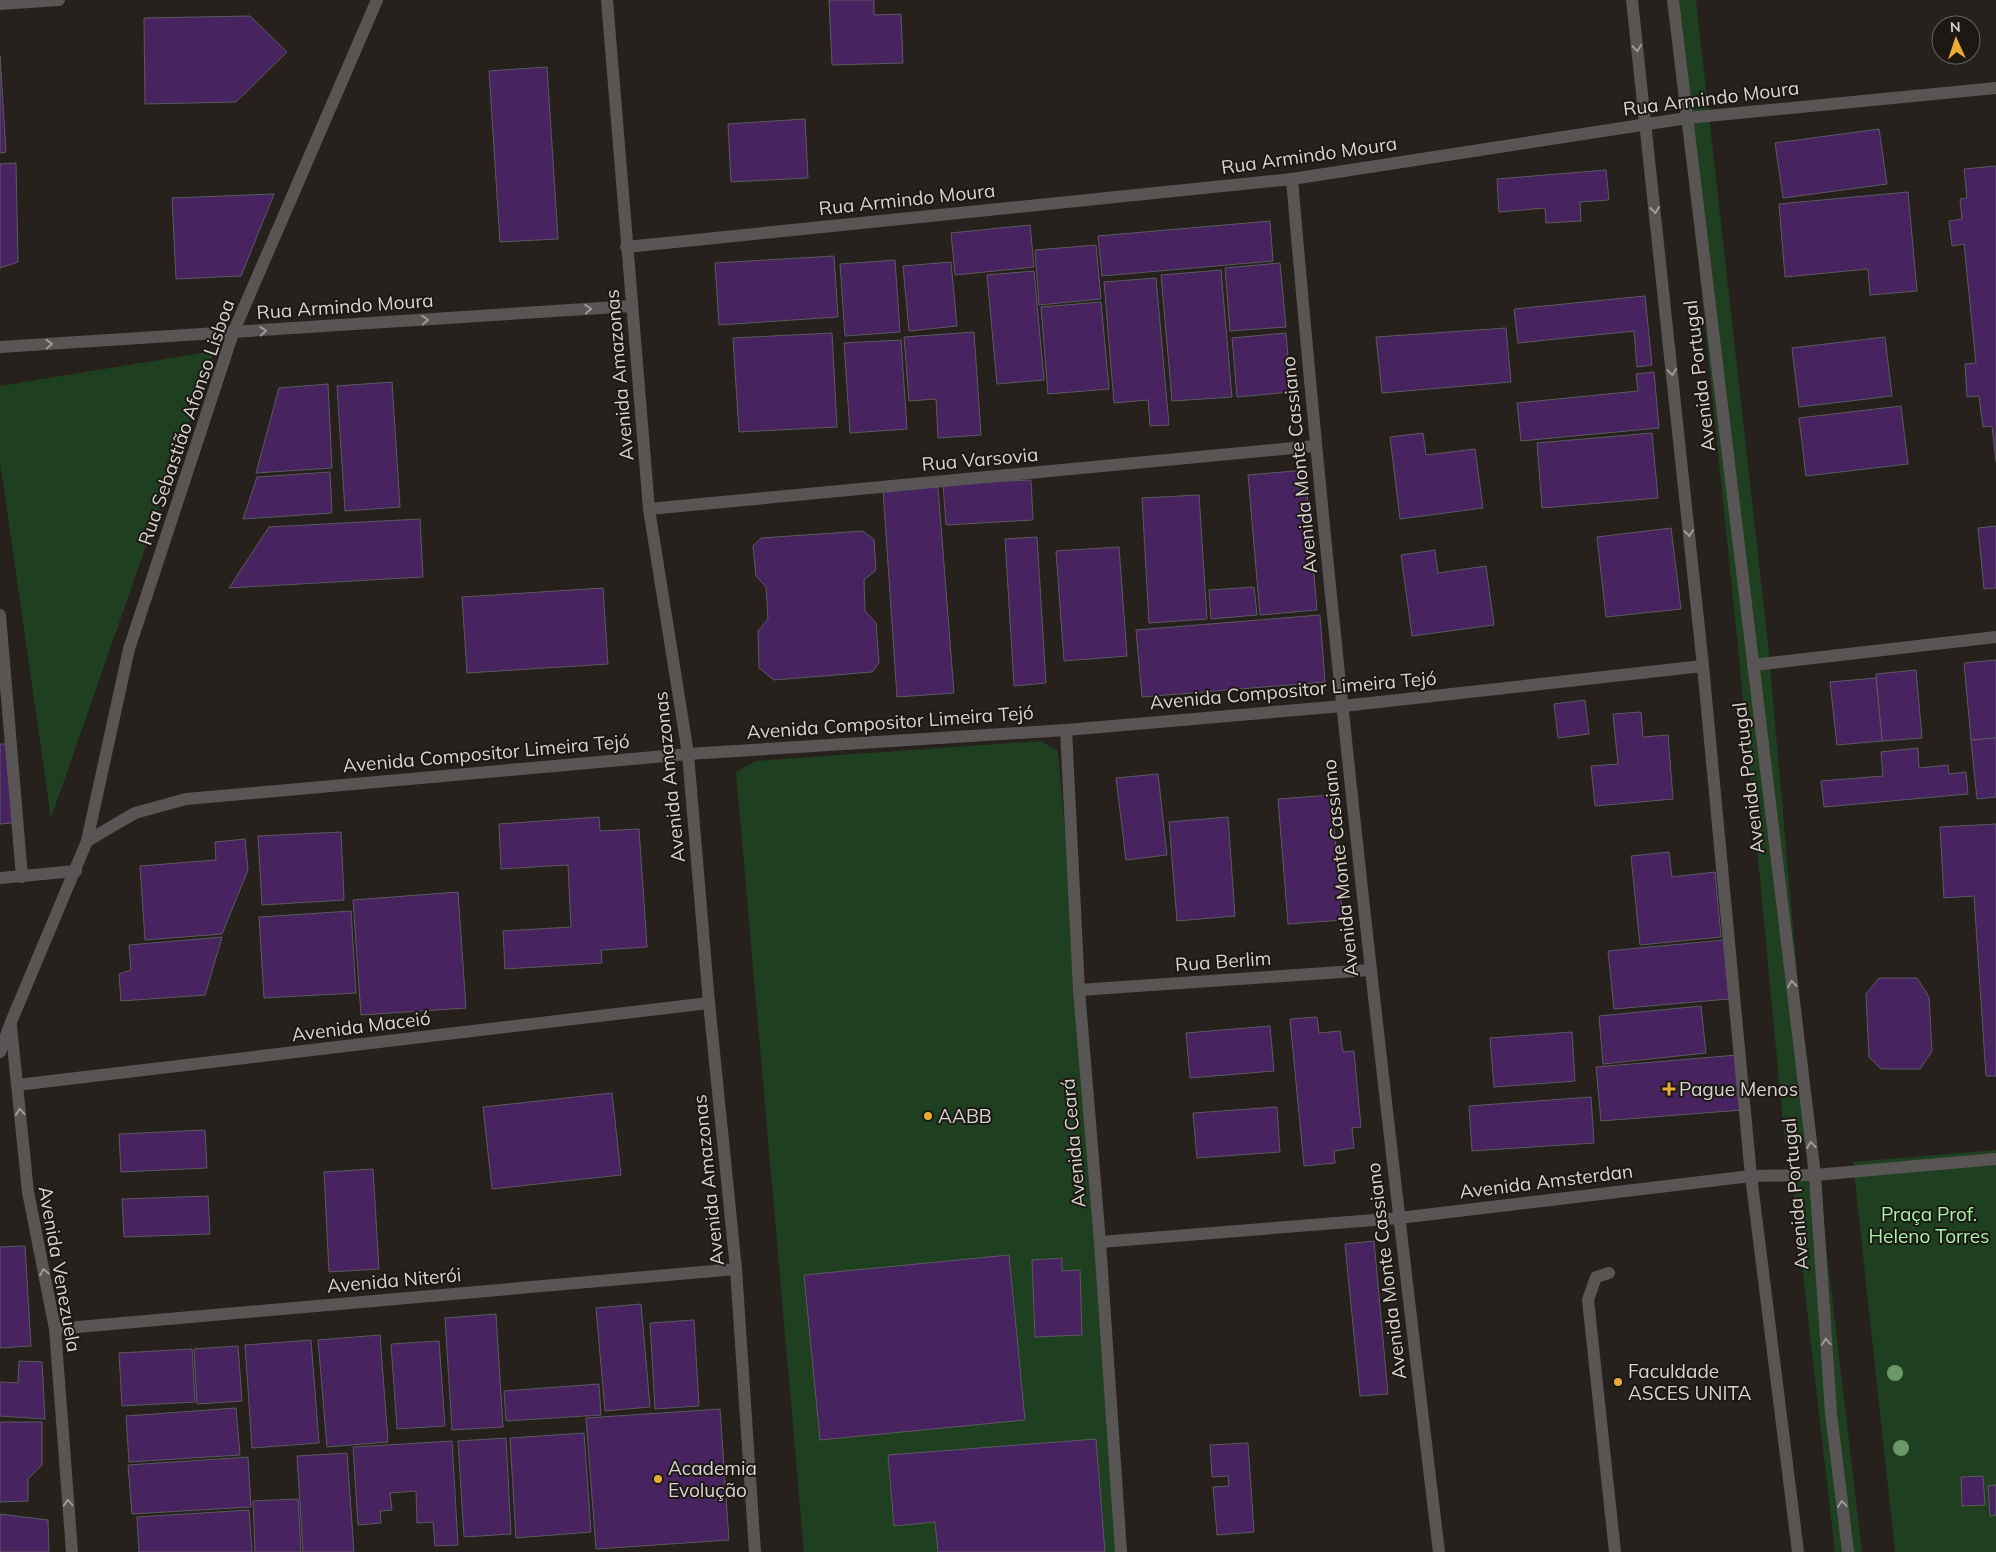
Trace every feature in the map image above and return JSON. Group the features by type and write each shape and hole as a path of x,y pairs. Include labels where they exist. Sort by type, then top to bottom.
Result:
{"street":[{"path":"0,4 59,0"},
{"name":"Rua Sebastião Afonso Lisboa","path":"0,1052 76,871 87,840 129,649 233,333 377,0"},
{"name":"Avenida Amazonas","path":"607,0 649,509 688,754 709,1003 736,1269 755,1552"},
{"name":"Avenida Portugal","path":"1632,0 1703,666 1751,1176 1798,1552"},
{"name":"Avenida Portugal","path":"1673,0 1815,1175 1831,1413 1848,1552"},
{"name":"Rua Armindo Moura","path":"626,247 1292,178 1646,123 1996,88"},
{"name":"Avenida Monte Cassiano","path":"1292,178 1315,446 1370,970 1439,1552"},
{"name":"Rua Armindo Moura","path":"0,347 632,306"},
{"name":"Rua Varsovia","path":"649,509 1315,446"},
{"path":"0,615 22,876"},
{"path":"1753,665 1996,637"},
{"name":"Avenida Compositor Limeira Tejó","path":"87,840 135,814 186,799 688,754 1066,730 1343,706 1703,666"},
{"name":"Avenida Ceará","path":"1066,730 1079,990 1100,1242 1121,1552"},
{"path":"0,878 76,871"},
{"name":"Rua Berlim","path":"1079,990 1370,970"},
{"name":"Avenida Maceió","path":"17,1085 709,1003"},
{"name":"Avenida Venezuela","path":"11,1022 28,1192 55,1328 72,1552"},
{"name":"Avenida Amsterdan","path":"1100,1242 1398,1218 1751,1176 1815,1175 1996,1159"},
{"name":"Avenida Niterói","path":"55,1328 736,1269"},
{"path":"1609,1273 1596,1278 1588,1300 1615,1552"}],"green space":[{"path":"1668,0 1696,0 1768,644 1812,1141 1785,1144 1739,657 1684,121"},
{"path":"214,351 51,818 0,462 0,386"},
{"name":"AABB","path":"1041,741 1058,751 1127,1552 804,1552 736,772 756,761"},
{"name":"Praça Prof. Heleno Torres","path":"1996,1150 1996,1552 1895,1552 1853,1162"},
{"path":"1817,1169 1862,1552 1835,1552 1791,1171"}],"building":[{"path":"829,0 874,0 874,15 901,14 903,63 832,65"},
{"path":"250,16 287,52 236,102 145,104 144,18"},
{"path":"0,56 6,152 0,153"},
{"path":"547,67 558,239 500,242 489,71"},
{"path":"805,119 808,178 731,182 728,124"},
{"path":"1879,129 1887,184 1783,198 1775,143"},
{"path":"16,163 18,262 0,268 0,164"},
{"path":"1996,166 1996,462 1992,426 1983,427 1979,396 1967,397 1965,364 1976,363 1964,244 1952,246 1949,221 1962,219 1960,199 1967,198 1964,169"},
{"path":"1606,170 1609,200 1580,202 1581,221 1546,223 1545,208 1499,212 1497,179"},
{"path":"1908,192 1917,291 1870,295 1868,269 1785,277 1779,204"},
{"path":"274,194 241,276 176,279 172,198"},
{"path":"1270,221 1273,261 1102,276 1098,236"},
{"path":"1030,225 1034,267 955,275 951,233"},
{"path":"1096,245 1101,299 1039,305 1035,250"},
{"path":"834,256 838,317 719,325 715,263"},
{"path":"895,260 900,332 845,336 840,264"},
{"path":"951,262 957,326 909,331 903,266"},
{"path":"1280,263 1286,327 1230,331 1225,268"},
{"path":"1221,270 1232,397 1172,401 1161,275"},
{"path":"1034,271 1044,380 997,384 987,275"},
{"path":"1156,278 1169,425 1150,426 1148,400 1114,403 1104,282"},
{"path":"1645,296 1652,365 1637,367 1634,331 1518,343 1514,309"},
{"path":"1101,302 1109,389 1048,394 1041,307"},
{"path":"1506,328 1511,382 1382,393 1376,337"},
{"path":"974,332 981,435 938,438 936,399 909,401 904,337"},
{"path":"832,333 837,427 739,432 733,338"},
{"path":"1286,333 1291,392 1237,397 1232,338"},
{"path":"1885,337 1892,396 1799,407 1792,348"},
{"path":"901,340 907,429 850,433 844,343"},
{"path":"1654,372 1659,428 1521,441 1517,403 1638,391 1636,374"},
{"path":"392,382 400,507 345,511 337,386"},
{"path":"328,384 332,468 256,473 279,388"},
{"path":"1901,406 1908,464 1806,476 1799,418"},
{"path":"1423,433 1426,455 1475,449 1483,508 1400,519 1390,437"},
{"path":"1652,433 1658,498 1542,508 1537,443"},
{"path":"1305,470 1317,610 1260,615 1248,475"},
{"path":"330,472 332,513 243,519 257,477"},
{"path":"1031,480 1033,520 946,525 943,484"},
{"path":"938,487 954,693 897,697 883,490"},
{"path":"1199,495 1207,619 1149,623 1142,498"},
{"path":"420,519 423,577 229,588 269,527"},
{"path":"1996,526 1996,588 1984,589 1978,528"},
{"path":"1671,528 1681,609 1606,617 1597,537"},
{"path":"863,531 874,540 876,570 864,580 865,611 876,623 879,663 872,672 774,680 759,668 758,631 768,619 766,587 756,576 753,546 761,538"},
{"path":"1037,537 1046,683 1014,686 1005,539"},
{"path":"1119,547 1127,656 1064,661 1056,551"},
{"path":"1435,550 1438,573 1486,566 1494,625 1412,636 1401,555"},
{"path":"1254,587 1257,615 1211,619 1209,590"},
{"path":"603,588 608,664 467,673 462,597"},
{"path":"1320,615 1325,682 1142,697 1136,630"},
{"path":"1996,660 1996,738 1971,740 1964,663"},
{"path":"1916,670 1922,738 1882,741 1876,674"},
{"path":"1876,678 1882,741 1837,745 1830,682"},
{"path":"1585,700 1589,734 1558,738 1554,704"},
{"path":"1641,712 1643,737 1668,735 1673,799 1595,806 1591,766 1618,764 1613,714"},
{"path":"1996,738 1996,797 1977,799 1971,740"},
{"path":"0,744 9,744 12,823 0,824"},
{"path":"1918,748 1919,768 1948,765 1949,774 1966,772 1968,794 1824,807 1821,781 1883,776 1881,752"},
{"path":"1158,774 1167,855 1126,860 1116,778"},
{"path":"1331,795 1343,920 1288,924 1278,799"},
{"path":"599,817 600,831 639,829 647,947 601,950 602,963 505,969 503,931 571,927 568,865 501,869 499,824"},
{"path":"1228,817 1235,916 1177,921 1169,822"},
{"path":"1996,824 1996,1076 1986,1076 1974,896 1944,898 1940,827"},
{"path":"341,832 344,900 262,905 258,836"},
{"path":"245,839 248,870 222,934 145,940 140,866 216,860 215,842"},
{"path":"1669,852 1672,877 1715,872 1721,937 1640,945 1631,856"},
{"path":"458,892 466,1008 361,1015 353,900"},
{"path":"351,911 356,993 264,998 259,917"},
{"path":"222,937 205,995 121,1001 119,974 131,970 129,945"},
{"path":"1724,940 1729,999 1614,1009 1608,951"},
{"path":"1879,978 1917,978 1929,997 1932,1051 1920,1069 1881,1069 1869,1057 1866,994"},
{"path":"1701,1006 1706,1053 1603,1064 1599,1016"},
{"path":"1317,1017 1319,1033 1340,1031 1343,1052 1354,1051 1361,1127 1352,1128 1354,1148 1334,1151 1335,1163 1304,1166 1290,1019"},
{"path":"1270,1026 1274,1071 1190,1078 1186,1033"},
{"path":"1572,1032 1575,1081 1494,1087 1490,1038"},
{"name":"Pague Menos","path":"1737,1055 1742,1110 1601,1121 1596,1067"},
{"path":"612,1093 621,1175 492,1189 483,1107"},
{"path":"1591,1097 1594,1143 1472,1151 1469,1106"},
{"path":"1277,1107 1280,1152 1197,1158 1193,1113"},
{"path":"205,1130 207,1168 121,1172 119,1134"},
{"path":"373,1169 379,1269 329,1272 324,1172"},
{"path":"208,1196 210,1234 124,1237 122,1199"},
{"path":"1374,1241 1388,1394 1360,1396 1345,1244"},
{"path":"25,1246 31,1346 0,1348 0,1247"},
{"path":"1009,1255 1025,1420 820,1440 804,1275"},
{"path":"1062,1258 1062,1271 1080,1270 1082,1335 1035,1337 1032,1260"},
{"path":"641,1304 650,1407 605,1411 596,1308"},
{"path":"496,1314 503,1427 452,1430 445,1318"},
{"path":"694,1320 699,1406 655,1409 650,1323"},
{"path":"380,1335 388,1442 327,1447 318,1340"},
{"path":"311,1340 319,1443 252,1448 245,1345"},
{"path":"439,1341 445,1426 397,1429 391,1344"},
{"path":"238,1346 242,1401 197,1404 194,1349"},
{"path":"192,1349 195,1402 122,1406 119,1353"},
{"path":"19,1361 42,1362 45,1419 0,1416 0,1382 18,1383"},
{"path":"599,1384 601,1415 506,1421 504,1391"},
{"path":"236,1408 240,1455 129,1462 126,1416"},
{"name":"Academia Evolução","path":"720,1409 729,1540 596,1549 586,1418"},
{"path":"0,1422 42,1422 42,1465 28,1479 28,1501 0,1502"},
{"path":"584,1433 591,1532 516,1538 510,1438"},
{"path":"506,1438 511,1534 464,1537 458,1441"},
{"path":"1096,1439 1105,1552 938,1552 935,1522 894,1526 888,1455"},
{"path":"452,1441 458,1545 435,1546 433,1522 417,1523 416,1491 390,1493 392,1510 380,1511 381,1523 358,1525 353,1447"},
{"path":"1248,1443 1254,1532 1217,1535 1213,1487 1229,1486 1228,1476 1212,1477 1210,1445"},
{"path":"347,1453 354,1552 303,1552 297,1456"},
{"path":"248,1457 251,1507 132,1514 128,1465"},
{"path":"1983,1476 1985,1505 1962,1506 1961,1477"},
{"path":"1996,1485 1996,1515 1990,1516 1988,1486"},
{"path":"298,1499 301,1552 255,1552 253,1501"},
{"path":"249,1510 252,1552 139,1552 137,1517"},
{"path":"0,1514 48,1520 49,1552 0,1552"}],"place":[{"name":"Pague Menos","path":"1669,1089"},
{"name":"AABB","path":"928,1116"},
{"name":"Faculdade ASCES UNITA","path":"1618,1382"},
{"name":"Academia Evolução","path":"658,1479"}]}
